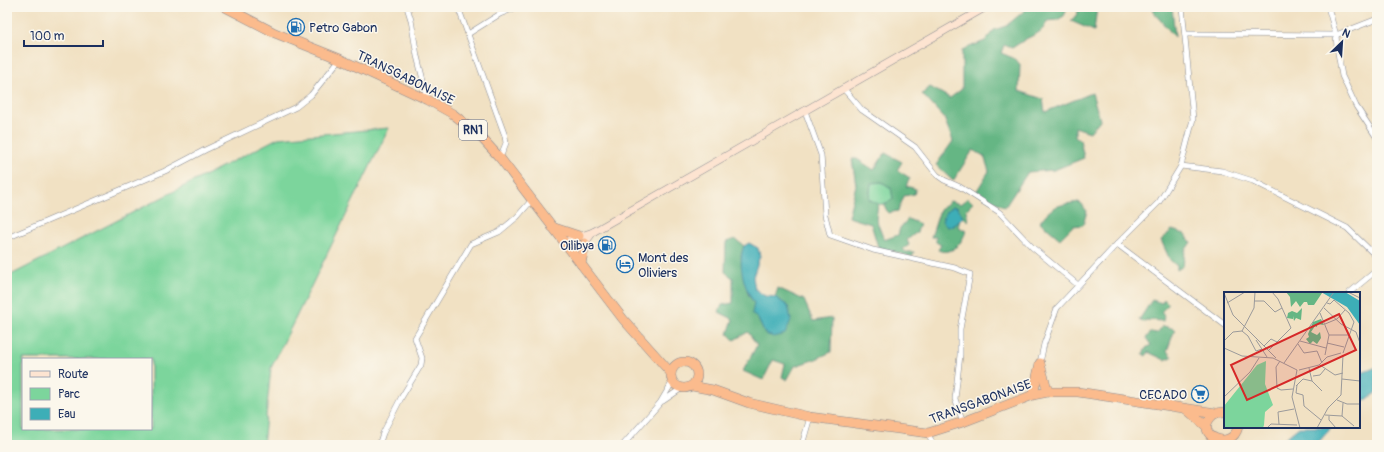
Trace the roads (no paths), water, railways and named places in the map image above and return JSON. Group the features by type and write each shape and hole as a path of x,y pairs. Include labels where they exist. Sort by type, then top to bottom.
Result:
{"highway":[{"name":"TRANSGABONAISE","path":"225,7 275,33 340,59 428,100 453,114 478,134 500,158 531,201 572,251 623,319 648,346 672,377"},
{"path":"552,227 579,236"},
{"path":"581,264 585,243"},
{"name":"TRANSGABONAISE","path":"648,346 666,358 678,363"},
{"path":"683,361 689,362 697,371 698,377 697,380 687,387 678,386 672,377 674,366 683,361"},
{"path":"1040,363 1048,392"},
{"path":"1033,395 1040,363"},
{"name":"TRANSGABONAISE","path":"698,377 713,390"},
{"name":"TRANSGABONAISE","path":"687,387 713,390 749,403 810,417 928,433 964,422 1033,395 1048,392 1078,392 1221,413"},
{"path":"1186,409 1206,426 1214,443 1225,444 1232,440 1238,428"},
{"path":"1206,426 1211,416 1221,413"}],"street":[{"path":"407,7 411,20 416,56 428,100"},
{"path":"458,7 506,143 500,158"},
{"path":"468,34 500,14 517,7"},
{"path":"564,242 593,232 986,7"},
{"path":"1040,363 1044,344 1057,308 1159,202 1181,166 1193,119 1182,7"},
{"path":"1328,7 1336,35 1342,76 1356,106 1377,138"},
{"path":"1185,34 1336,35 1377,19"},
{"path":"7,238 165,171 205,150 296,107 311,95 340,59"},
{"path":"843,88 862,110 915,147 937,175 960,187 999,212 1032,247 1078,285"},
{"path":"805,111 821,155 825,215 830,235 873,250 955,268 970,274 960,329 960,355 955,399 964,422"},
{"path":"1181,166 1222,171 1253,181 1347,228 1377,257"},
{"path":"379,445 383,433 401,398 421,365 422,358 415,338 471,244 499,232 517,217 531,201"},
{"path":"572,251 585,243 593,232"},
{"path":"1117,244 1224,324"},
{"path":"1350,292 1377,270"},
{"path":"623,445 660,403 672,377"},
{"path":"660,403 687,387"},
{"path":"802,445 810,417"},
{"path":"928,433 933,445"}],"water":[{"path":"953,206 958,208 963,218 953,226 947,227 942,221 946,212"},
{"path":"749,243 758,248 760,256 753,277 755,289 765,296 775,297 788,306 791,320 785,334 774,337 765,334 758,319 752,314 754,303 747,290 741,268 744,246"},
{"path":"1377,367 1377,392 1360,404 1360,374"},
{"path":"1298,428 1331,428 1316,445 1280,445 1284,439"}],"place":[{"name":"Petro Gabon","path":"296,27"},
{"name":"Oilibya","path":"607,245"},
{"name":"Mont des Oliviers","path":"625,264"},
{"name":"CECADO","path":"1200,394"}]}
